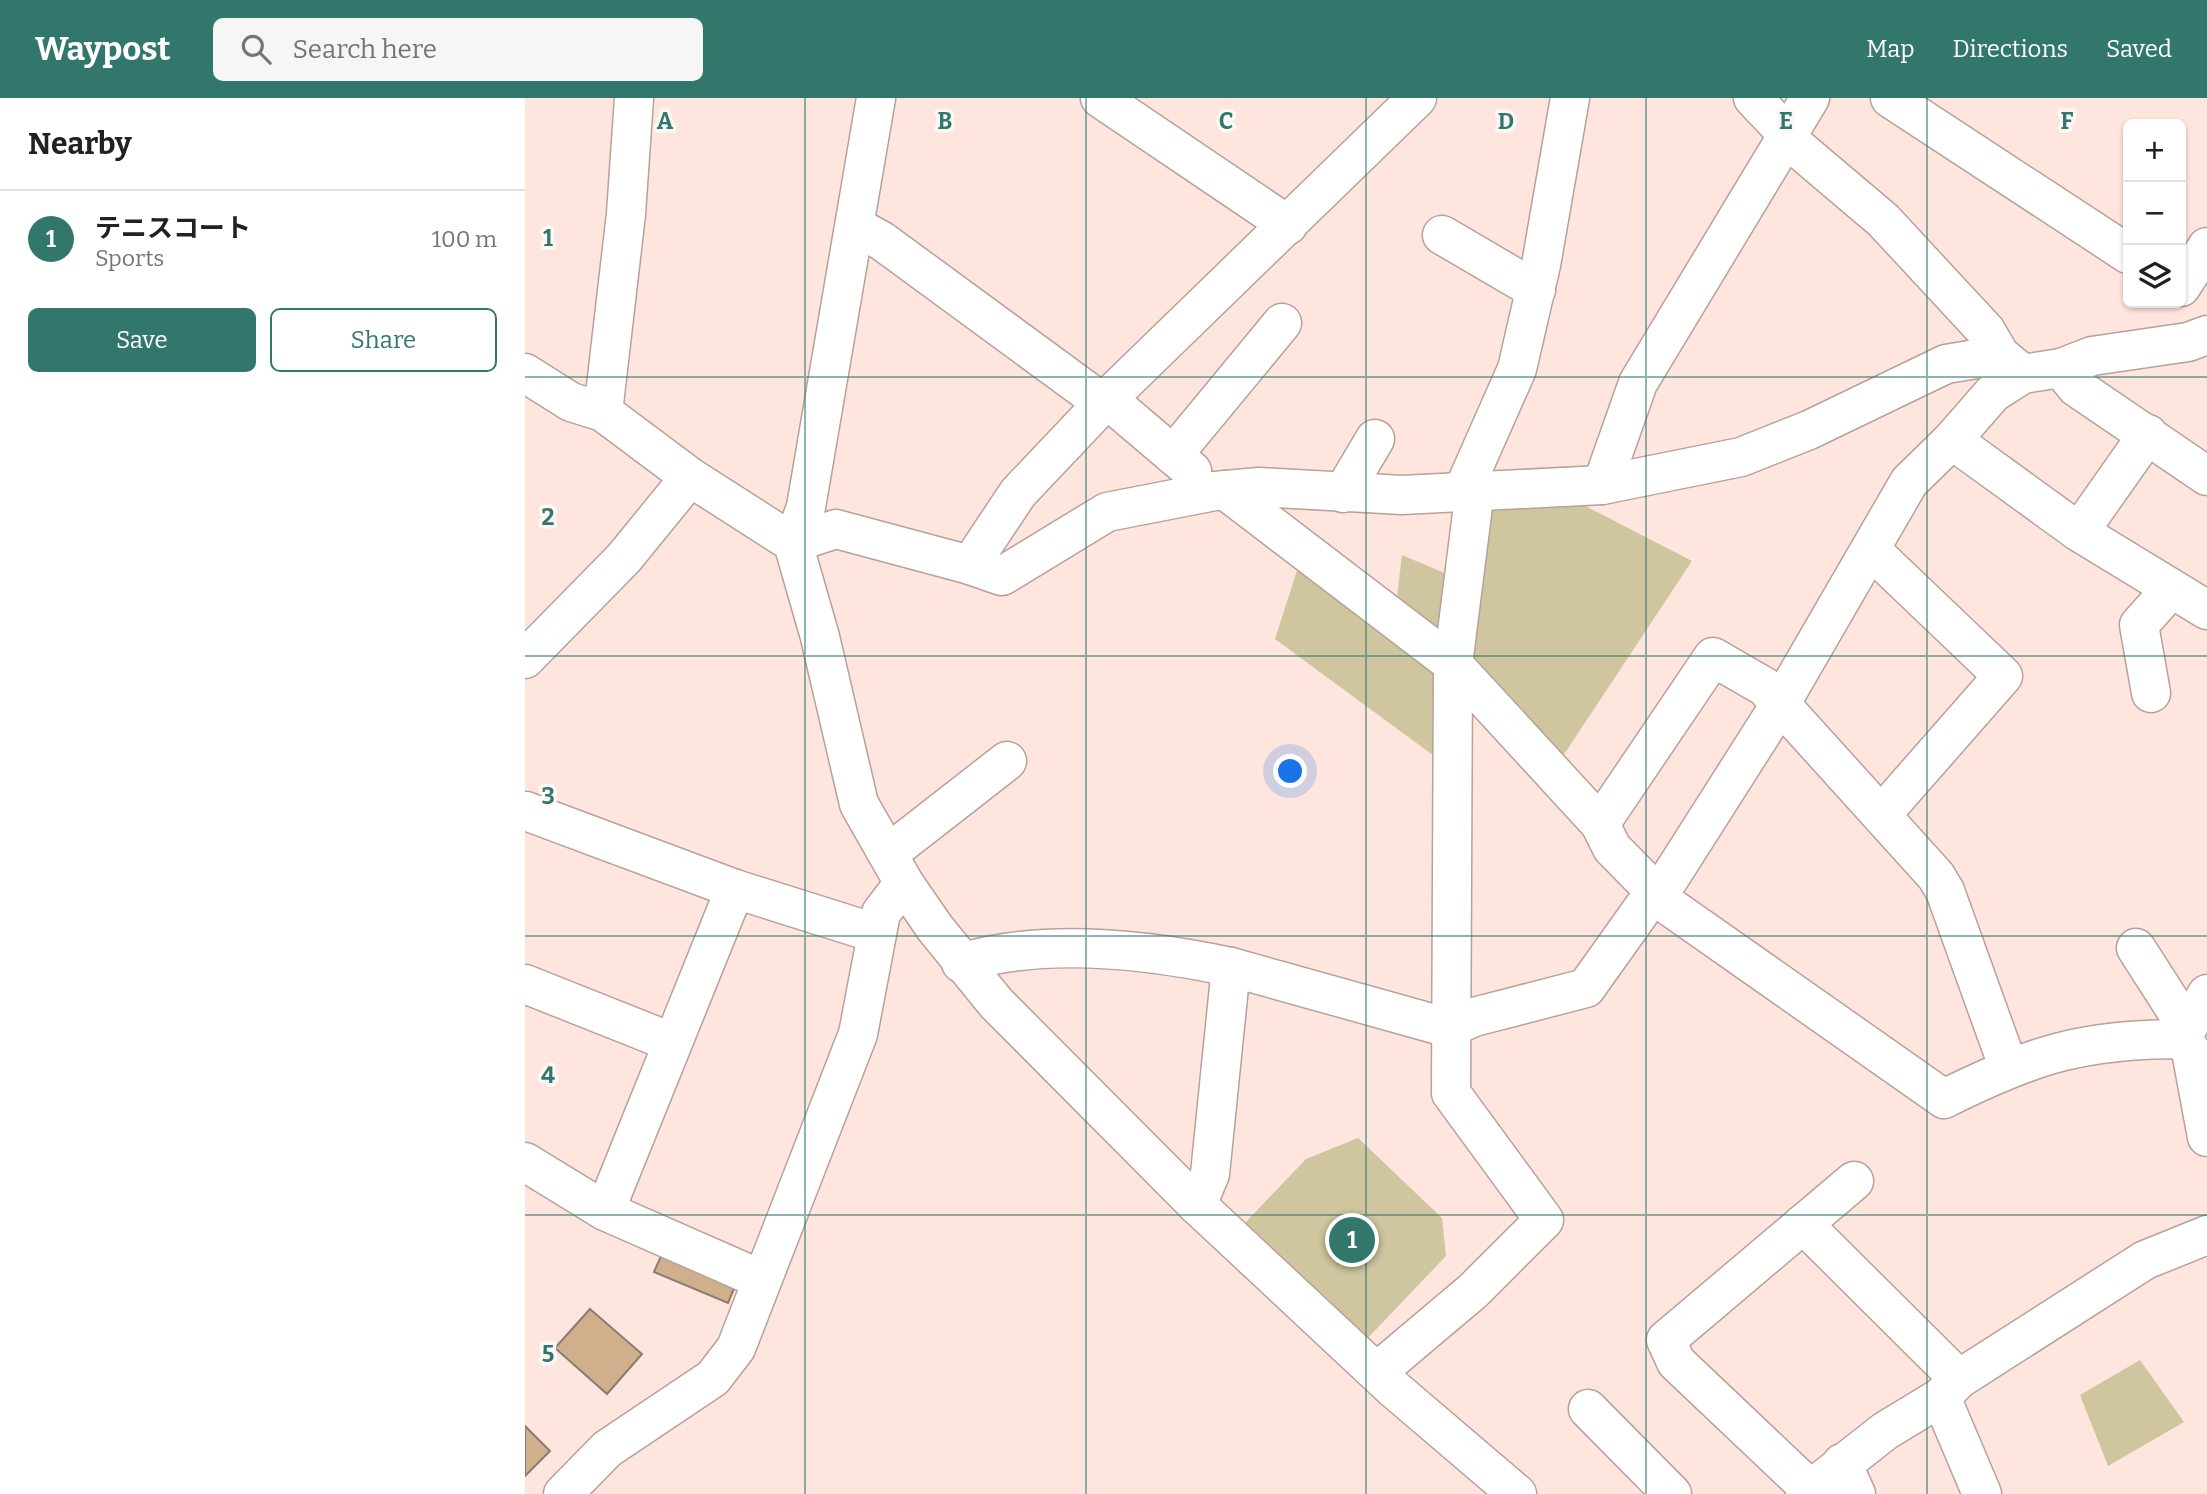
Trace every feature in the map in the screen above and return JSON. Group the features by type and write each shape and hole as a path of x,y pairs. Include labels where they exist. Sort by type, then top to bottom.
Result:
{"street":[{"path":"603,412 626,214 634,98"},
{"path":"876,98 806,508 793,543 820,637 859,804 896,868 961,963 996,1003 1197,1205 1377,1371 1517,1494"},
{"path":"1100,98 1288,225"},
{"path":"970,565 1018,493 1105,401 1417,98"},
{"path":"1377,1371 1473,1291 1544,1220 1451,1093 1449,1028 1453,664 1469,491 1517,369 1536,290 1570,98"},
{"path":"1753,98 1787,136 1883,220 1986,331 2011,365"},
{"path":"1602,485 1639,383 1809,98"},
{"path":"1890,98 2123,251"},
{"path":"855,226 881,241 1105,401 1453,664 1600,824 1612,848 1669,906 1944,1099 2008,1066 2089,1043 2184,1033"},
{"path":"1442,235 1536,290"},
{"path":"2186,280 2207,247"},
{"path":"2186,291 2207,302"},
{"path":"1173,455 1282,323"},
{"path":"793,543 836,529 1002,576 1107,512 1220,490 1259,487 1402,495 1602,485 1741,457 1809,430 1946,365 2061,368 2092,356 2188,342 2207,335"},
{"path":"961,963 997,951 1056,947 1189,958 1231,967 1449,1028 1474,1017 1586,988 1643,908 1657,894 1781,703 1909,481 1952,440 1993,393 2011,365"},
{"path":"2061,368 2076,387 2207,475"},
{"path":"525,373 571,402 603,412 690,477 793,543"},
{"path":"2079,532 2148,434"},
{"path":"1343,493 1375,439"},
{"path":"1952,440 2079,532 2207,610"},
{"path":"525,659 624,558 690,477"},
{"path":"1871,550 2003,676 1882,814"},
{"path":"2151,693 2139,625 2171,589"},
{"path":"1600,824 1713,657 1765,687 1882,814 1945,891 2008,1066"},
{"path":"563,1494 607,1449 713,1378 736,1348 760,1279 858,1034 875,933 896,868 1007,761"},
{"path":"525,812 735,889 875,933"},
{"path":"605,1211 735,889"},
{"path":"2136,948 2184,1033 2191,1051 2207,1137"},
{"path":"1197,1205 1210,1174 1231,967"},
{"path":"525,984 671,1042"},
{"path":"2184,1033 2207,994"},
{"path":"525,1162 605,1211 760,1279"},
{"path":"1854,1181 1666,1340 1676,1362 1807,1492 1849,1478 1885,1431 2145,1260 2207,1235"},
{"path":"1803,1224 1950,1388 1982,1494"},
{"path":"1588,1409 1672,1494"}],"shaded area":[{"path":"1570,498 1692,561 1555,768 1466,665 1485,505"},
{"path":"1302,555 1439,661 1445,764 1275,639"},
{"path":"1402,555 1459,579 1449,655 1395,613"},
{"path":"1358,1138 1442,1218 1446,1256 1365,1341 1243,1225 1306,1159"},
{"path":"2140,1360 2184,1422 2108,1466 2080,1395"}],"building":[{"path":"671,1233 744,1265 728,1303 654,1272"},
{"path":"590,1309 642,1354 607,1394 555,1348"},
{"path":"525,1426 550,1451 525,1476"}],"place":[{"name":"テニスコート","path":"1352,1240"}]}
